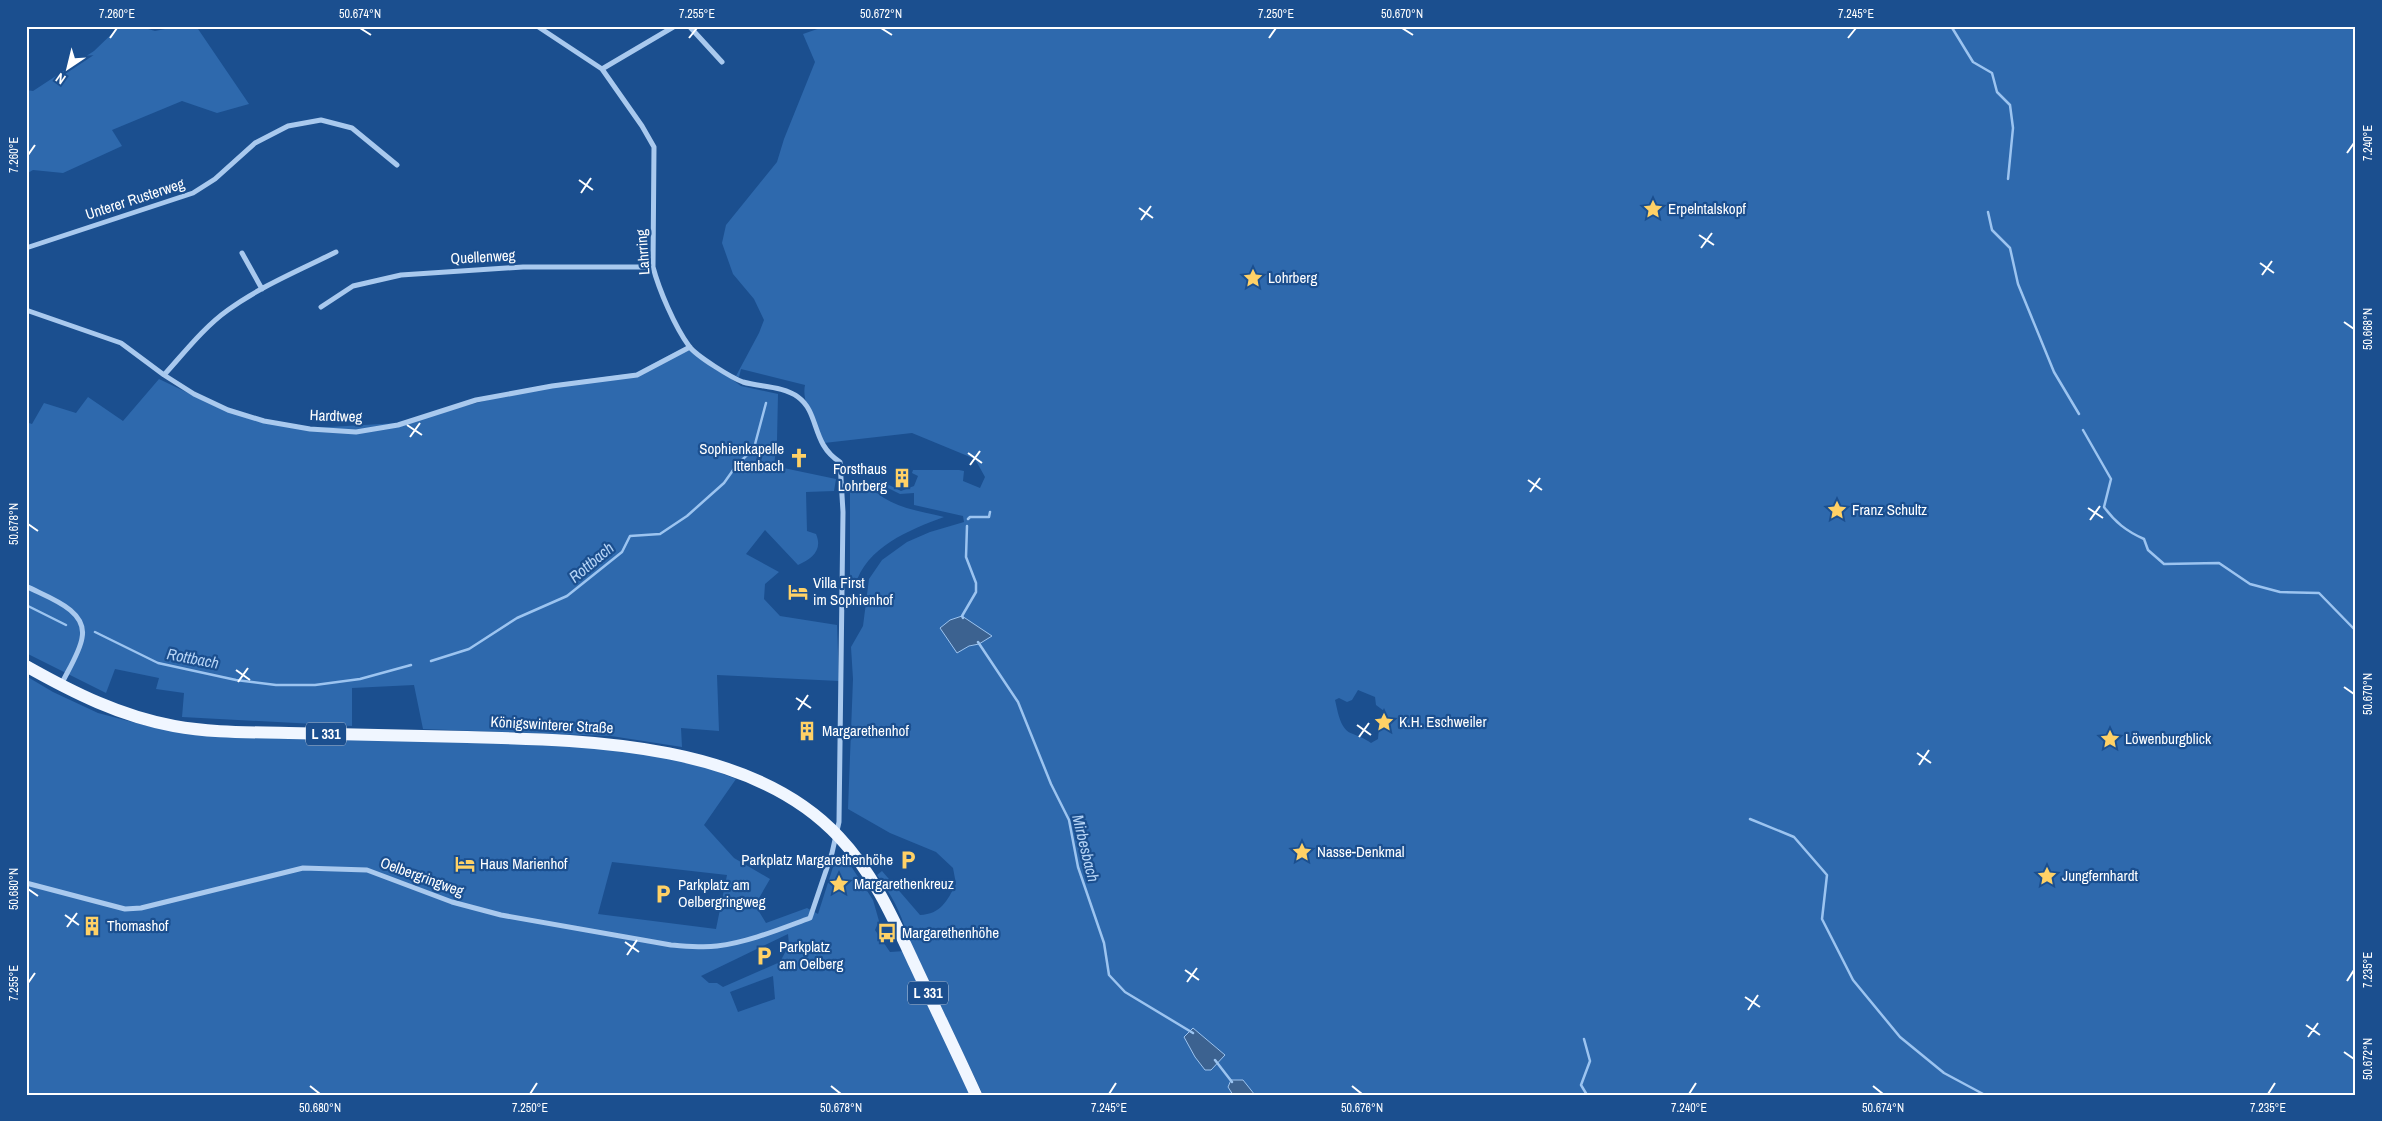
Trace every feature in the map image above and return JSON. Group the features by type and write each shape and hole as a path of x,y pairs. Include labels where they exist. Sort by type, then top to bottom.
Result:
{"main road":[{"name":"Königswinterer Straße","path":"26,666 98,703 128,715 152,722 200,730 610,744 670,754 712,764 770,787 801,805 837,834 865,869 881,896 976,1095"}],"street":[{"name":"Lahrring","path":"538,26 602,69 642,126 654,147 653,267 658,286 690,347 741,382 797,396 807,405 821,443 828,455 840,462 843,512 843,632 840,810 837,834"},
{"path":"602,69 675,26"},
{"path":"689,26 722,62"},
{"name":"Unterer Rusterweg","path":"26,248 193,193 216,178 255,143 288,126 321,120 352,128 397,166"},
{"path":"164,375 206,329 228,310 262,289 336,252"},
{"path":"242,253 262,289"},
{"name":"Quellenweg","path":"321,307 353,286 401,275 523,267 653,267"},
{"name":"Hardtweg","path":"26,310 121,343 164,375 194,394 246,417 310,429 356,432 398,425 476,400 552,386 637,374 690,347"},
{"path":"26,586 71,610 81,622 82,638 61,685"},
{"name":"Oelbergringweg","path":"26,883 125,909 142,908 303,868 367,870 452,902 500,915 671,945 718,946 771,933 810,918 837,834"}],"shaded area":[{"path":"120,26 138,26 155,31 180,26 196,26 249,104 217,113 182,101 112,130 122,146 63,173 33,170 26,174 26,90 33,91 94,51"},
{"path":"826,26 2356,26 2356,1095 1255,1095 1253,1091 1228,1087 1233,1095 983,1095 907,935 895,904 877,875 882,871 920,915 933,912 946,901 956,884 953,868 936,852 890,833 848,809 853,679 851,647 863,626 869,579 882,560 907,542 930,532 964,522 963,516 914,505 914,493 900,494 878,483 879,480 901,491 914,486 918,476 912,473 913,470 964,471 963,481 980,488 985,477 975,459 912,433 824,443 807,407 804,392 805,385 741,369 739,377 736,376 764,320 754,299 733,274 722,243 726,225 777,162 784,139 815,62 803,34","holes":["1358,690 1375,697 1376,705 1384,711 1379,727 1378,739 1371,743 1345,729 1337,710 1335,700 1339,698 1347,702 1352,700","1193,1028 1225,1055 1185,1037"]},
{"path":"687,346 741,386 778,394 777,440 774,466 836,479 834,491 806,492 807,531 816,534 818,540 817,549 812,557 798,565 765,530 746,554 779,572 765,584 764,599 780,616 837,625 839,681 717,675 719,731 681,728 682,747 611,736 423,729 414,685 352,688 352,726 182,717 184,693 156,689 159,678 115,669 106,693 26,653 26,422 32,424 44,403 76,413 88,397 123,421 159,379 230,413 312,428 398,423 551,384 635,373"},
{"path":"850,480 864,484 898,505 944,517 903,534 879,550 861,572 855,586 850,586"},
{"path":"962,616 992,636 979,644 969,646 957,653 940,628 950,620"},
{"path":"26,676 53,692 98,713 155,728 609,747 680,757 736,779 704,825 734,858 770,879 755,905 766,923 807,908 818,914 834,864 838,859 847,860 873,900 879,921 875,930 890,952 905,951 970,1095 26,1095","holes":["612,862 727,875 716,929 598,914","788,934 789,945 780,962 723,987 717,983 709,983 701,976","773,976 775,999 738,1012 730,992"]},
{"path":"1193,1028 1225,1055 1211,1070 1205,1070 1184,1037"},
{"path":"1231,1080 1243,1080 1255,1095 1233,1095 1228,1087"}],"waterway":[{"path":"1951,26 1973,62 1992,73 1997,92 2010,105 2013,128 2008,179"},
{"path":"1988,212 1992,230 2010,248 2018,284 2054,372 2079,414"},
{"name":"Rottbach","path":"431,661 469,649 517,618 567,596 622,552 630,536 660,534 687,516 724,483 736,466 754,448 766,403"},
{"path":"2083,430 2111,479 2104,507 2121,526 2144,539 2148,550 2164,564 2219,563 2250,584 2280,592 2319,593 2356,631"},
{"name":"Mirbesbach","path":"968,519 970,517 989,517 990,512"},
{"name":"Mirbesbach","path":"963,618 962,616 976,592 976,583 966,557 967,526"},
{"name":"Rottbach","path":"26,605 66,625"},
{"name":"Rottbach","path":"95,632 158,663 236,680 276,685 315,685 360,679 411,665"},
{"name":"Mirbesbach","path":"978,642 1018,702 1051,784 1069,820 1078,867 1104,943 1109,975 1125,992 1193,1033"},
{"path":"1750,819 1794,837 1827,875 1822,919 1853,980 1900,1037 1944,1073 1985,1095"},
{"path":"1584,1039 1590,1061 1581,1085 1587,1095"},
{"name":"Mirbesbach","path":"1215,1060 1232,1082"}],"place":[{"name":"Erpelntalskopf","path":"1653,209"},
{"name":"Lohrberg","path":"1253,278"},
{"name":"Sophienkapelle Ittenbach","path":"799,458"},
{"name":"Forsthaus Lohrberg","path":"902,478"},
{"name":"Franz Schultz","path":"1837,510"},
{"name":"Villa First im Sophienhof","path":"798,592"},
{"name":"K.H. Eschweiler","path":"1384,722"},
{"name":"Margarethenhof","path":"807,731"},
{"name":"Löwenburgblick","path":"2110,739"},
{"name":"Nasse-Denkmal","path":"1302,852"},
{"name":"Parkplatz Margarethenhöhe","path":"908,860"},
{"name":"Haus Marienhof","path":"465,864"},
{"name":"Jungfernhardt","path":"2047,876"},
{"name":"Margarethenkreuz","path":"839,884"},
{"name":"Parkplatz am Oelbergringweg","path":"663,894"},
{"name":"Thomashof","path":"92,926"},
{"name":"Margarethenhöhe","path":"887,933"},
{"name":"Parkplatz am Oelberg","path":"764,956"}]}
